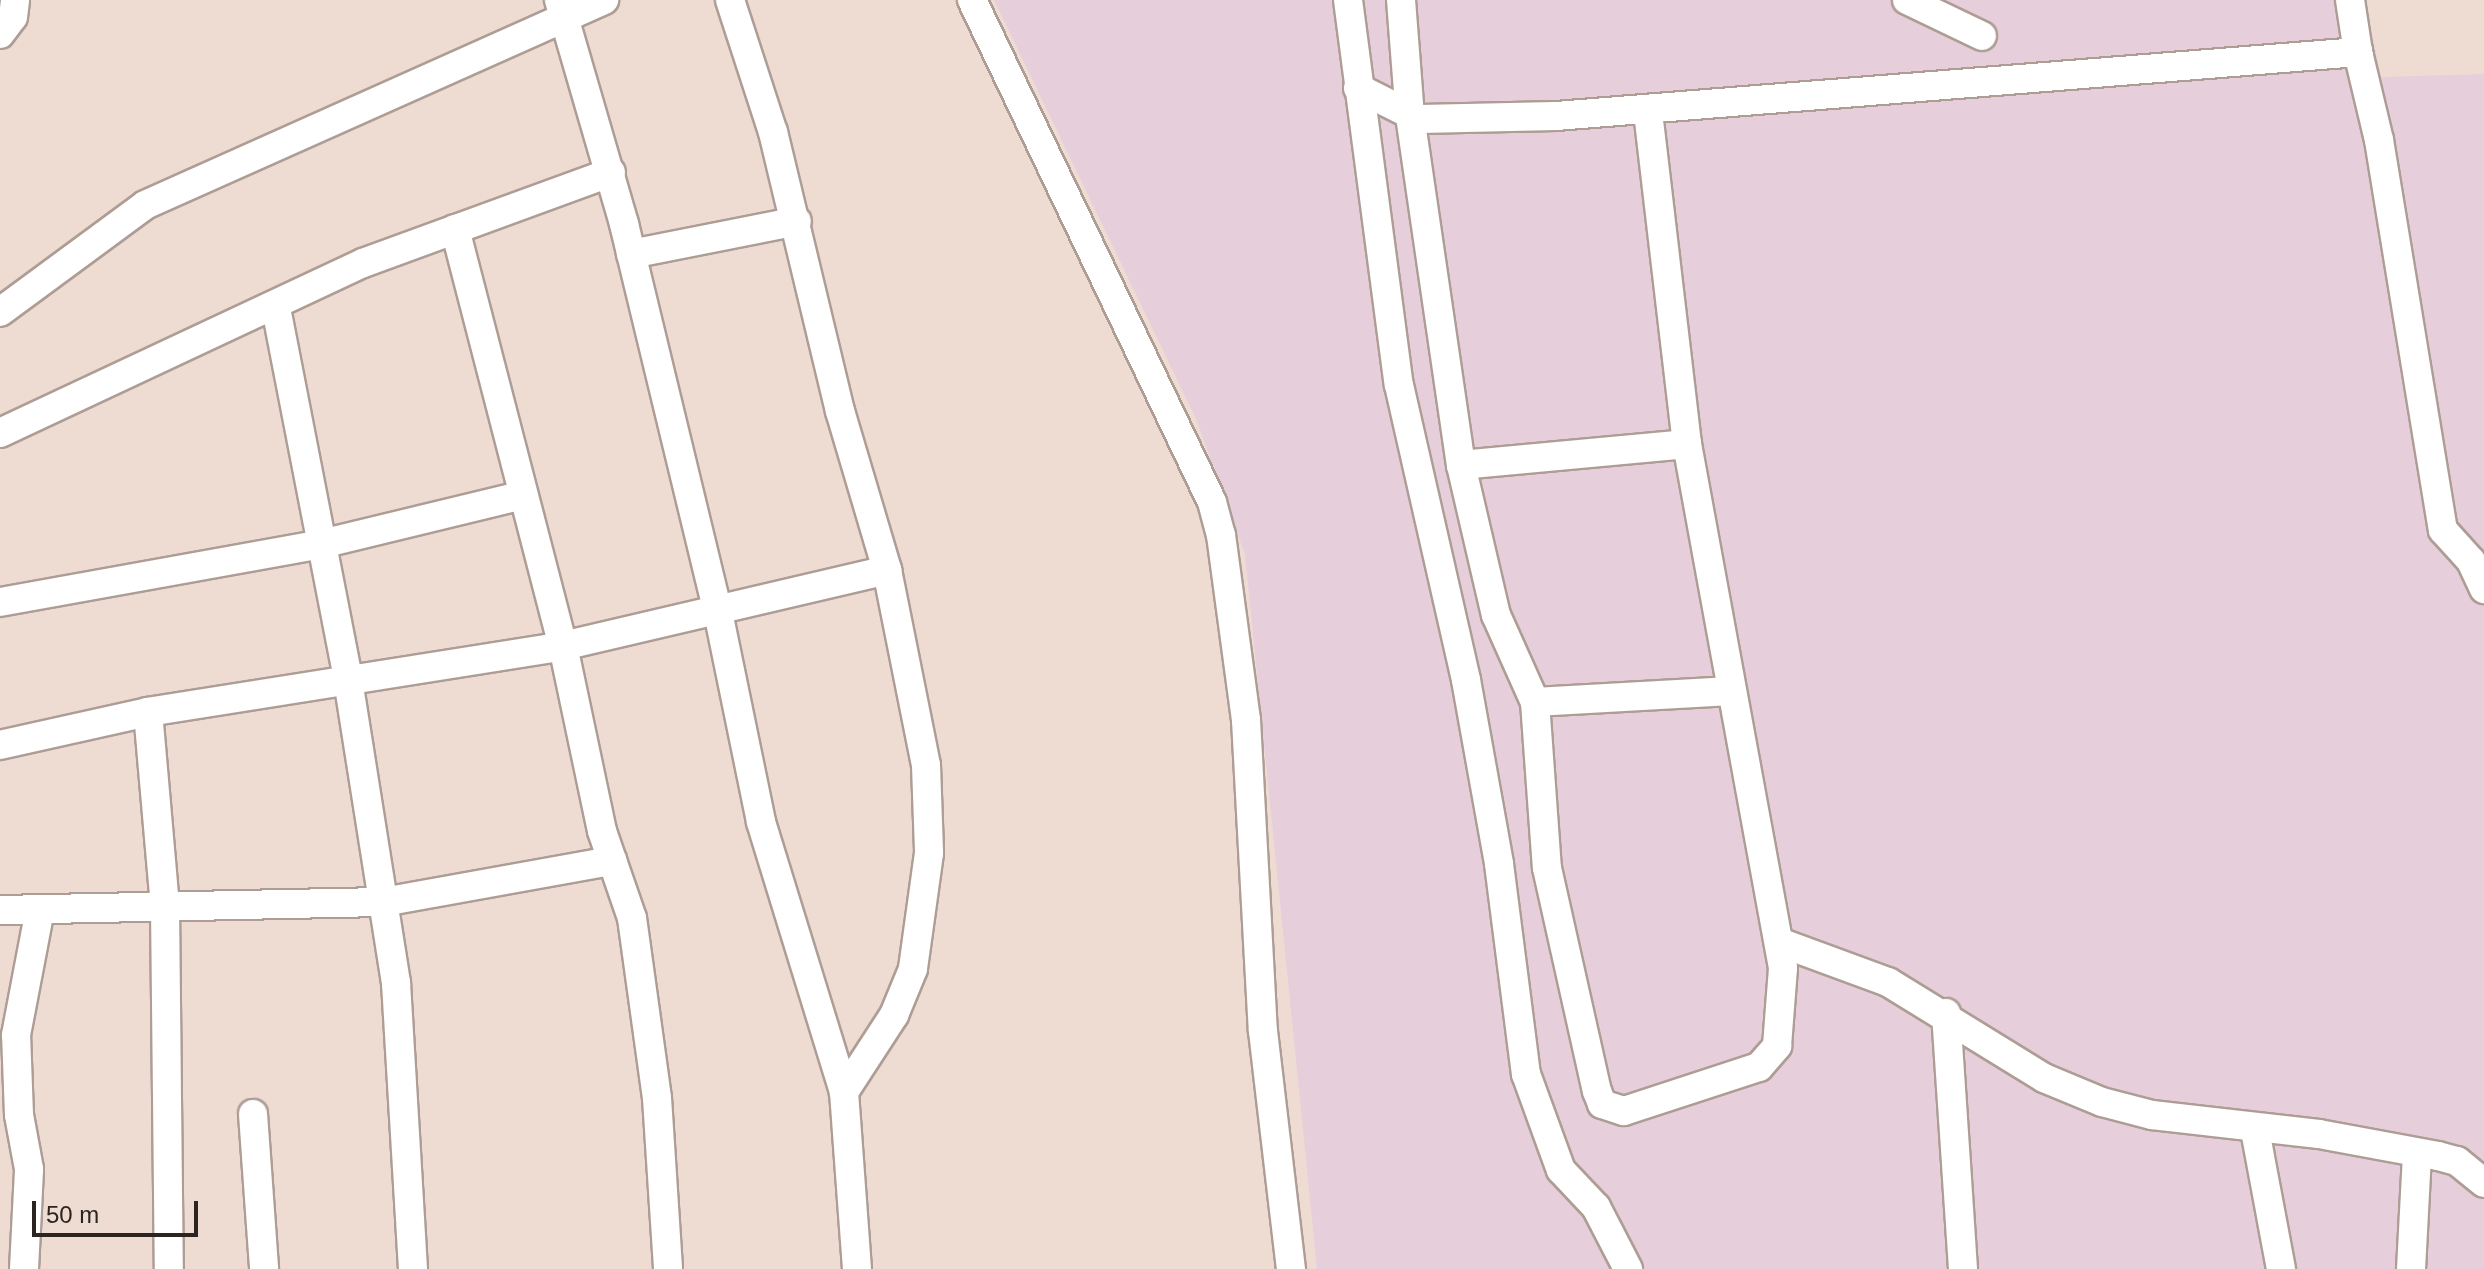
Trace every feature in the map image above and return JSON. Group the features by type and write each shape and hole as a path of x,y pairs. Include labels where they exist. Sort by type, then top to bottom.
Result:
{"street":[{"path":"0,34 13,17 15,0"},
{"path":"0,312 145,205 561,8 604,0"},
{"path":"730,0 797,221 840,411 887,570 926,765 929,853 909,980 894,1015 844,1092"},
{"path":"972,0 1212,502 1221,535 1246,720 1263,1031 1291,1269"},
{"path":"1348,0 1399,385 1466,680 1499,864 1526,1074 1561,1170 1596,1207 1628,1269"},
{"path":"1401,0 1410,116 1461,465 1496,615 1535,702 1547,868 1602,1104 1624,1111 1759,1067 1777,1046 1779,942 1687,444 1648,112"},
{"path":"1907,0 1982,36"},
{"path":"2350,0 2358,52 2379,140 2443,530 2471,561 2484,589"},
{"path":"561,8 611,172 718,612 761,822 844,1092 857,1269"},
{"path":"1358,88 1410,116 1648,112 2358,52"},
{"path":"0,433 276,308 331,277 611,172"},
{"path":"631,254 797,221"},
{"path":"455,229 520,496 563,646 612,861 632,918 657,1098 668,1269"},
{"path":"276,308 348,680 402,1031 413,1269"},
{"path":"1461,465 1687,444"},
{"path":"0,602 321,544 520,496"},
{"path":"0,745 148,712 563,646 887,570"},
{"path":"1535,702 1731,691"},
{"path":"148,712 165,906 169,1269"},
{"path":"0,910 383,902 612,861"},
{"path":"24,1269 29,1169 19,1115 16,1035 40,909"},
{"path":"1779,942 1859,969 1946,1013 2077,1092 2152,1115 2255,1130 2319,1134 2457,1161 2484,1183"},
{"path":"1946,1013 1963,1269"},
{"path":"253,1114 264,1269"},
{"path":"2255,1130 2281,1269"},
{"path":"2411,1269 2417,1153"}],"shaded area":[{"path":"994,0 2365,0 2381,77 2484,74 2484,1269 1317,1269 1245,555 1196,419"}]}
